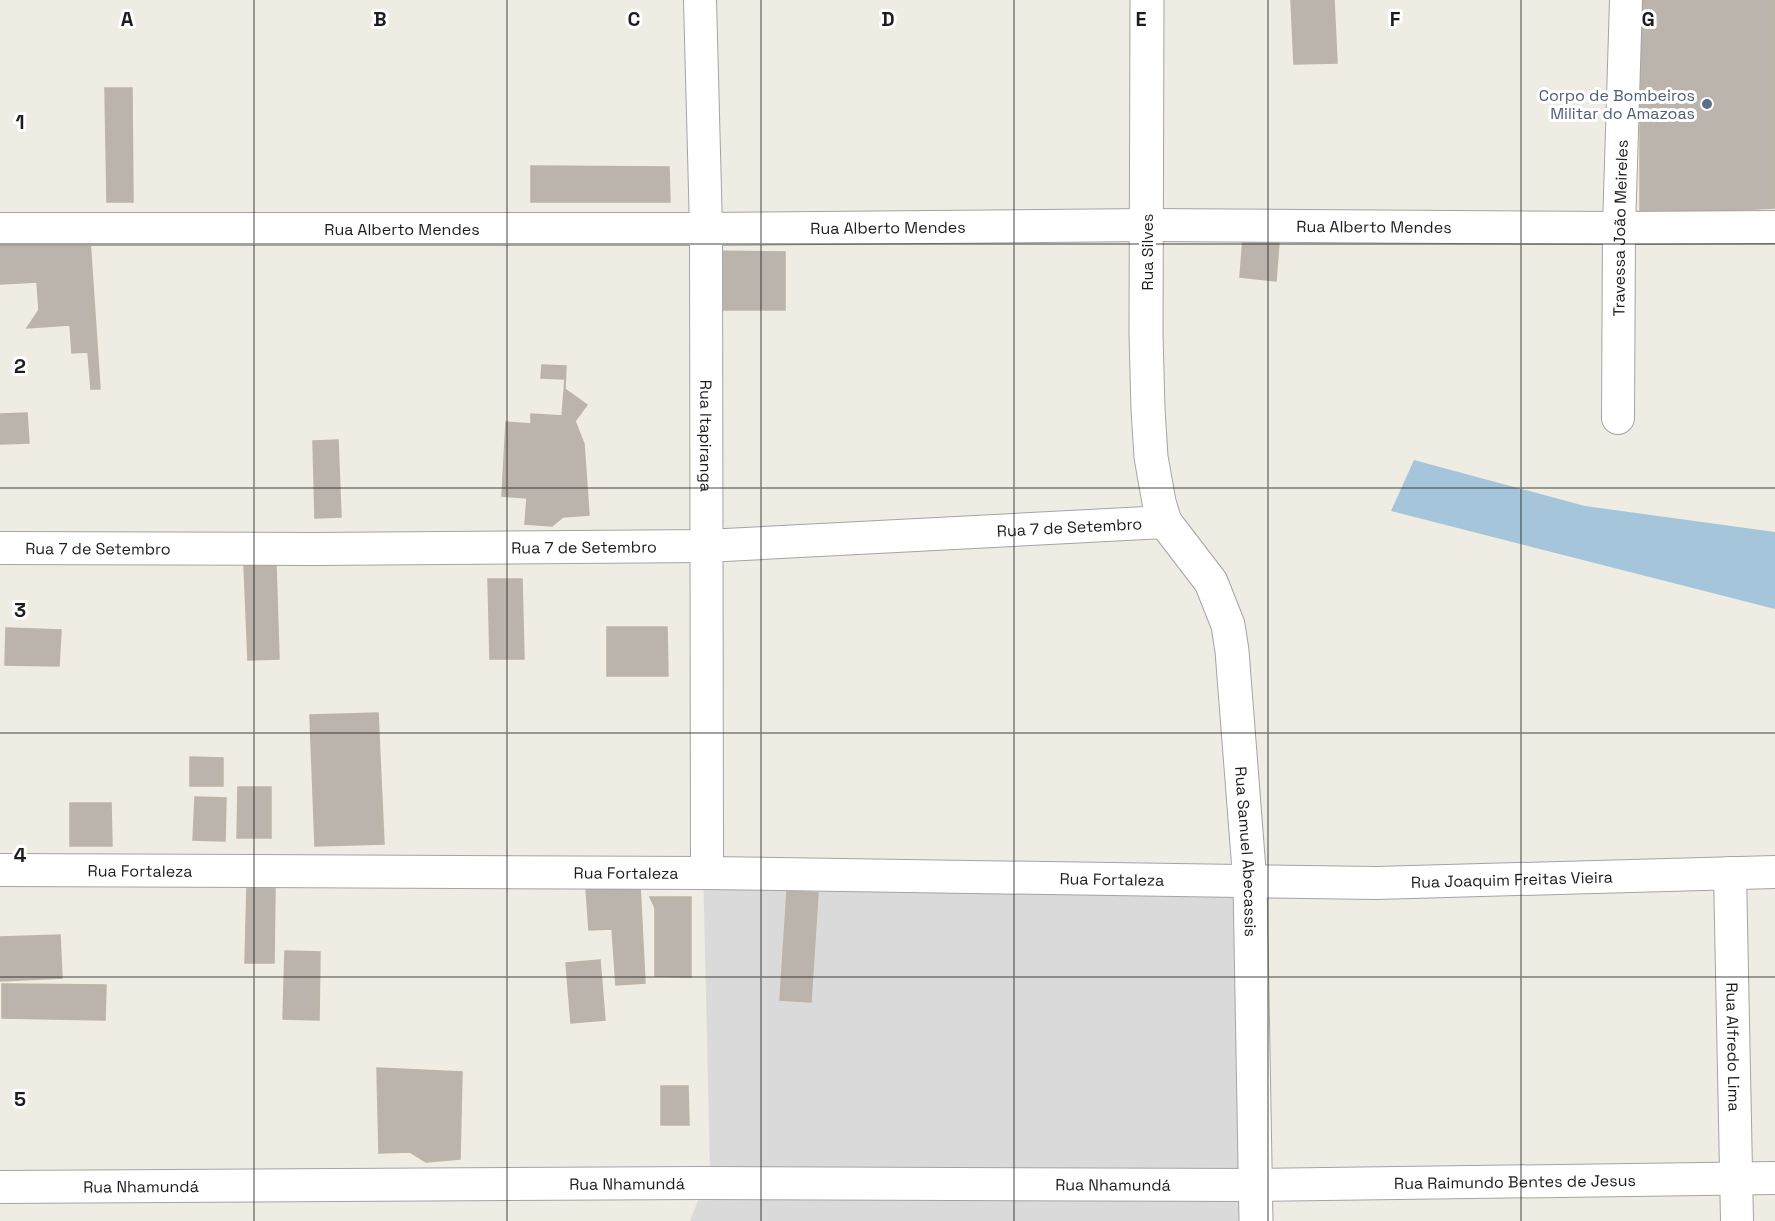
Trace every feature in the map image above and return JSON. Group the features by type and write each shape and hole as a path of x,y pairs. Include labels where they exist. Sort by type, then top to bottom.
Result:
{"street":[{"name":"Rua Itapiranga","path":"700,0 705,229 707,873"},
{"name":"Rua Silves","path":"1147,0 1148,418 1151,457 1162,512"},
{"name":"Travessa João Meireles","path":"1618,418 1619,228 1626,0"},
{"name":"Rua Alberto Mendes","path":"0,229 705,229 1147,225 1775,227"},
{"name":"Rua 7 de Setembro","path":"0,548 327,549 706,546 1162,512"},
{"name":"Rua Samuel Abecassis","path":"1162,512 1211,582 1228,625 1232,651 1250,882 1256,1221"},
{"name":"Rua Fortaleza","path":"0,870 707,873 1250,882"},
{"name":"Rua Joaquim Freitas Vieira","path":"1250,882 1376,883 1775,872"},
{"name":"Rua Alfredo Lima","path":"1730,873 1737,1221"},
{"name":"Rua Raimundo Bentes de Jesus","path":"1255,1185 1775,1178"},
{"name":"Rua Nhamundá","path":"0,1186 689,1183 1255,1185"}],"shaded area":[{"path":"703,864 1259,873 1251,1221 690,1221 710,1170"}],"water":[{"path":"1414,460 1585,506 1775,532 1775,609 1391,511"}],"building":[{"path":"1291,0 1334,0 1337,63 1294,64"},
{"name":"Corpo de Bombeiros Militar do Amazoas","path":"1640,0 1775,0 1775,208 1640,215"},
{"path":"105,88 132,88 133,202 107,202"},
{"path":"531,166 669,167 670,202 531,202"},
{"path":"1243,238 1279,242 1276,281 1240,277"},
{"path":"90,240 100,389 91,389 88,352 72,353 70,325 27,328 39,310 37,282 0,284 0,245"},
{"path":"711,251 785,252 785,310 711,310"},
{"path":"542,365 566,366 565,389 587,405 575,421 584,444 589,515 563,517 552,526 525,524 527,498 502,496 506,422 531,424 531,414 562,416 565,379 541,378"},
{"path":"27,413 29,443 0,444 0,414"},
{"path":"338,440 341,517 315,518 313,441"},
{"path":"276,564 279,659 248,660 244,565"},
{"path":"488,579 522,579 524,659 490,659"},
{"path":"607,627 667,627 668,676 607,676"},
{"path":"6,628 61,630 59,666 5,665"},
{"path":"378,713 384,844 315,846 310,715"},
{"path":"190,757 223,758 223,786 190,786"},
{"path":"238,787 271,787 271,838 237,838"},
{"path":"195,797 226,798 225,841 193,840"},
{"path":"70,803 111,803 112,846 70,846"},
{"path":"640,885 645,983 616,985 612,929 589,930 586,888"},
{"path":"247,886 275,887 274,963 245,963"},
{"path":"787,891 818,893 811,1002 780,1000"},
{"path":"650,897 691,897 691,977 655,976 655,908"},
{"path":"60,935 62,978 0,981 0,937"},
{"path":"285,951 320,952 319,1020 283,1019"},
{"path":"600,960 605,1020 571,1023 566,963"},
{"path":"2,984 106,985 105,1020 2,1018"},
{"path":"377,1068 462,1072 460,1159 426,1162 410,1152 379,1153"},
{"path":"661,1086 688,1086 689,1125 661,1125"}],"place":[{"name":"Corpo de Bombeiros Militar do Amazoas","path":"1707,104"}]}
